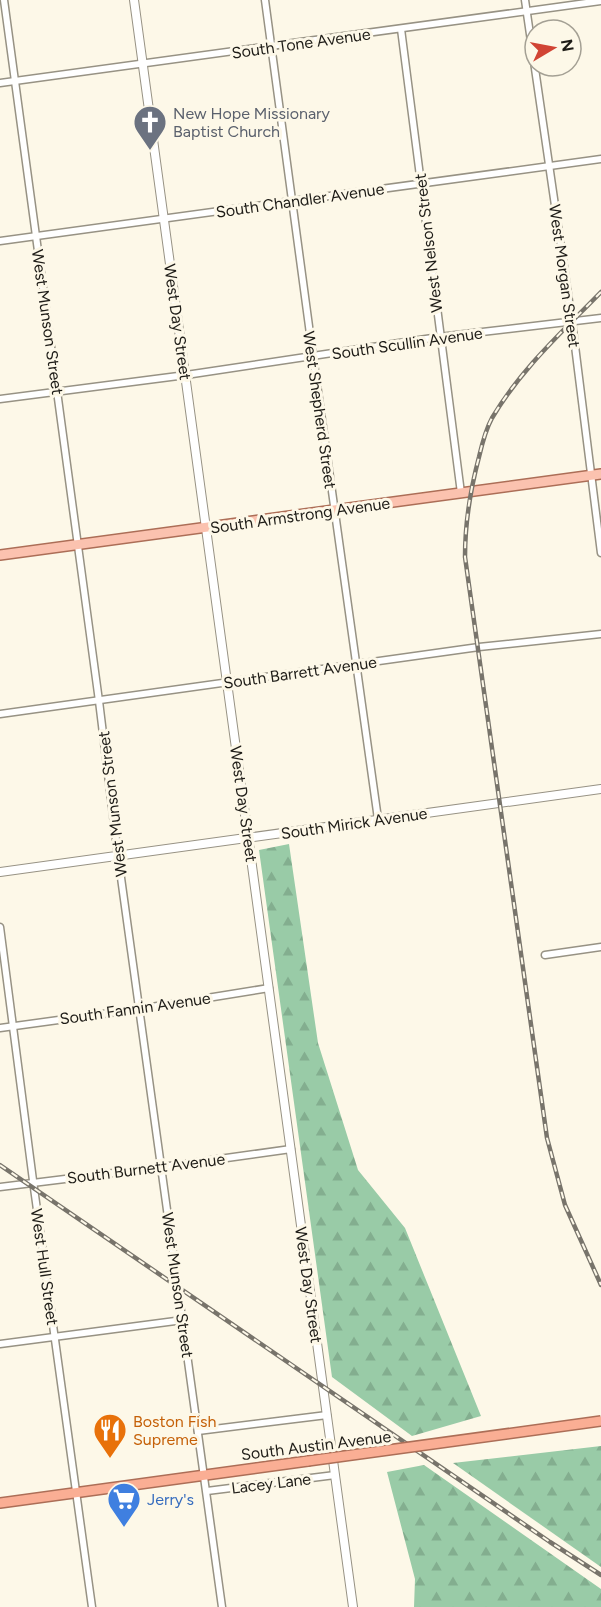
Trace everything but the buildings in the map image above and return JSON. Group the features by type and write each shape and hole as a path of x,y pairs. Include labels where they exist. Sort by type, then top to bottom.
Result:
{"highway":[{"name":"South Austin Avenue","path":"0,1503 601,1421"}],"main road":[{"name":"South Armstrong Avenue","path":"0,555 596,475"}],"street":[{"name":"West Munson Street","path":"4,0 118,856 222,1607"},
{"name":"West Day Street","path":"134,0 353,1607"},
{"name":"West Shepherd Street","path":"265,0 378,819"},
{"name":"West Morgan Street","path":"525,0 596,475 601,553"},
{"name":"South Tone Avenue","path":"0,83 601,2"},
{"name":"West Nelson Street","path":"401,28 460,492"},
{"name":"South Chandler Avenue","path":"0,241 601,159"},
{"name":"South Scullin Avenue","path":"0,399 186,375 440,337 601,318"},
{"name":"South Barrett Avenue","path":"0,714 479,647 601,634"},
{"name":"South Mirick Avenue","path":"0,872 601,789"},
{"name":"West Hull Street","path":"0,927 92,1607"},
{"path":"545,955 601,947"},
{"name":"South Fannin Avenue","path":"0,1028 269,988"},
{"name":"South Burnett Avenue","path":"0,1187 291,1149"},
{"path":"0,1344 183,1320"},
{"path":"198,1431 327,1415"},
{"name":"Lacey Lane","path":"207,1491 335,1475"}],"green space":[{"path":"289,844 318,1043 358,1170 405,1228 481,1416 412,1436 332,1377 259,850"},
{"path":"601,1446 601,1567 453,1463"},
{"path":"424,1465 601,1589 601,1607 414,1607 415,1579 387,1472"}],"railway":[{"path":"601,292 529,367 492,418 483,442 471,494 465,557 547,1138 565,1205 601,1285"},
{"path":"0,1165 601,1575"}],"place":[{"name":"New Hope Missionary Baptist Church","path":"150,151"},
{"name":"Boston Fish Supreme","path":"110,1459"},
{"name":"Jerry's","path":"124,1528"}]}
